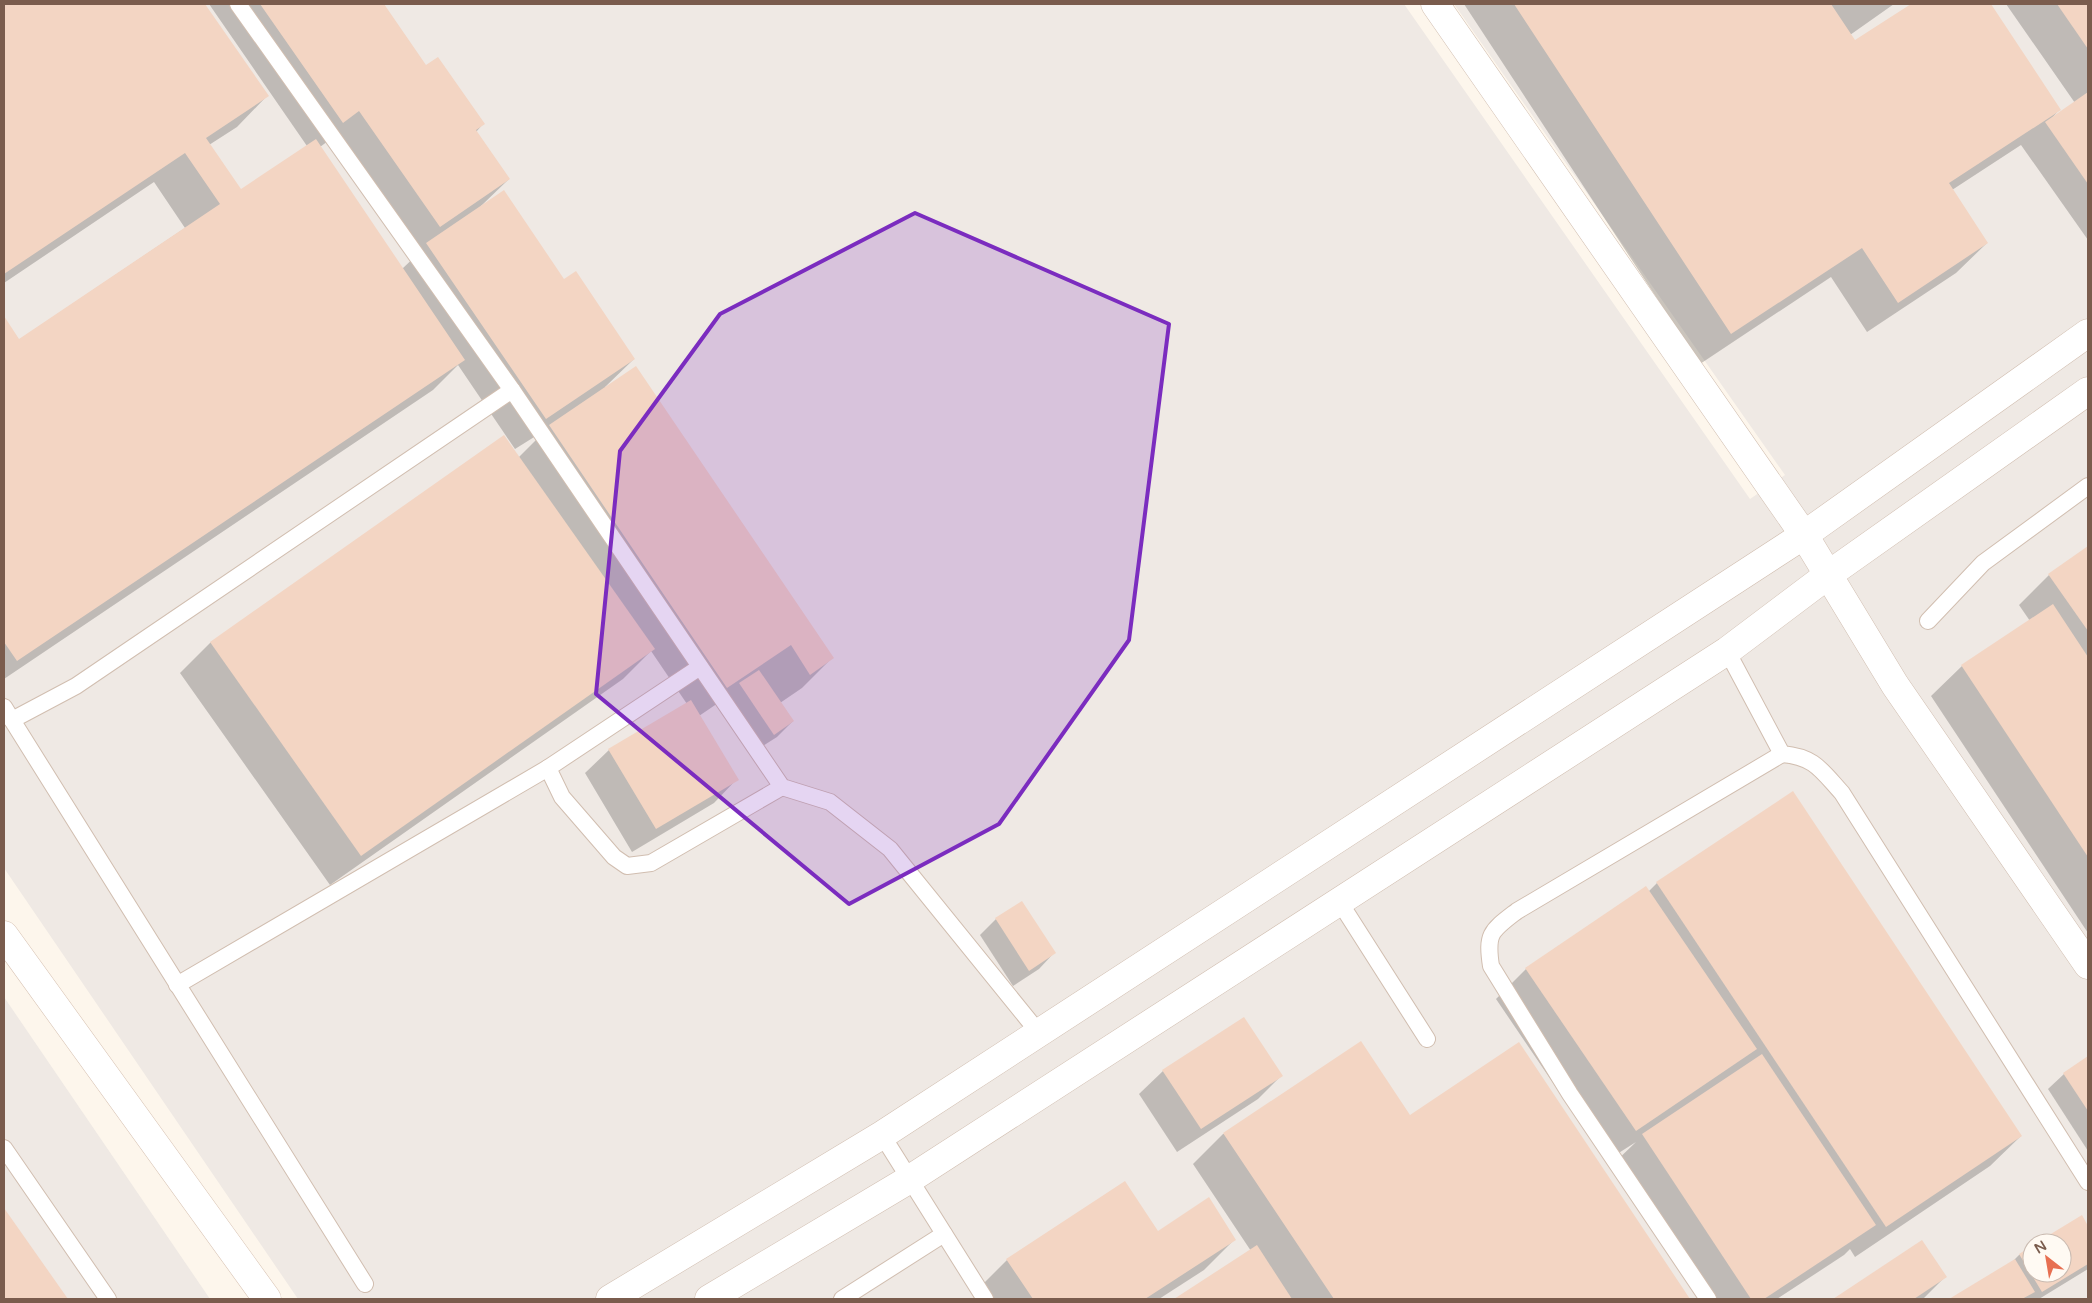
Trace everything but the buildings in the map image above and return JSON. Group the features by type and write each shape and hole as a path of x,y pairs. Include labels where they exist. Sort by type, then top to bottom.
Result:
{"street":[{"path":"1435,4 1804,535 1895,685 2088,965"},
{"path":"610,1299 882,1135 1804,535 2088,333"},
{"path":"709,1299 910,1179 1727,651 1828,575 2088,391"},
{"path":"4,935 267,1299"}],"lane":[{"path":"238,4 512,390 782,787 830,802 890,848 1039,1033"},
{"path":"365,1284 8,713 76,686 512,390"},
{"path":"1928,622 1983,563 2088,486"},
{"path":"1727,651 1782,754"},
{"path":"177,985 548,768 700,667"},
{"path":"1708,1299 1565,1086 1491,966 1488,946 1490,937 1499,925 1517,911 1782,754 1799,756 1812,762 1842,792 2088,1182"},
{"path":"548,768 562,797 614,858 627,866 651,862 782,787"},
{"path":"1339,901 1427,1039"},
{"path":"882,1135 985,1299"},
{"path":"4,1148 108,1299"},
{"path":"842,1299 944,1234"}],"highlighted area":[{"path":"915,213 1169,324 1129,640 999,824 849,904 596,694 620,451 720,314"}],"shaded area":[{"path":"4,4 1404,4 1750,499 1785,475 1454,4 2088,4 2088,1299 298,1299 4,868"},
{"path":"4,997 210,1299 4,1299"}]}
